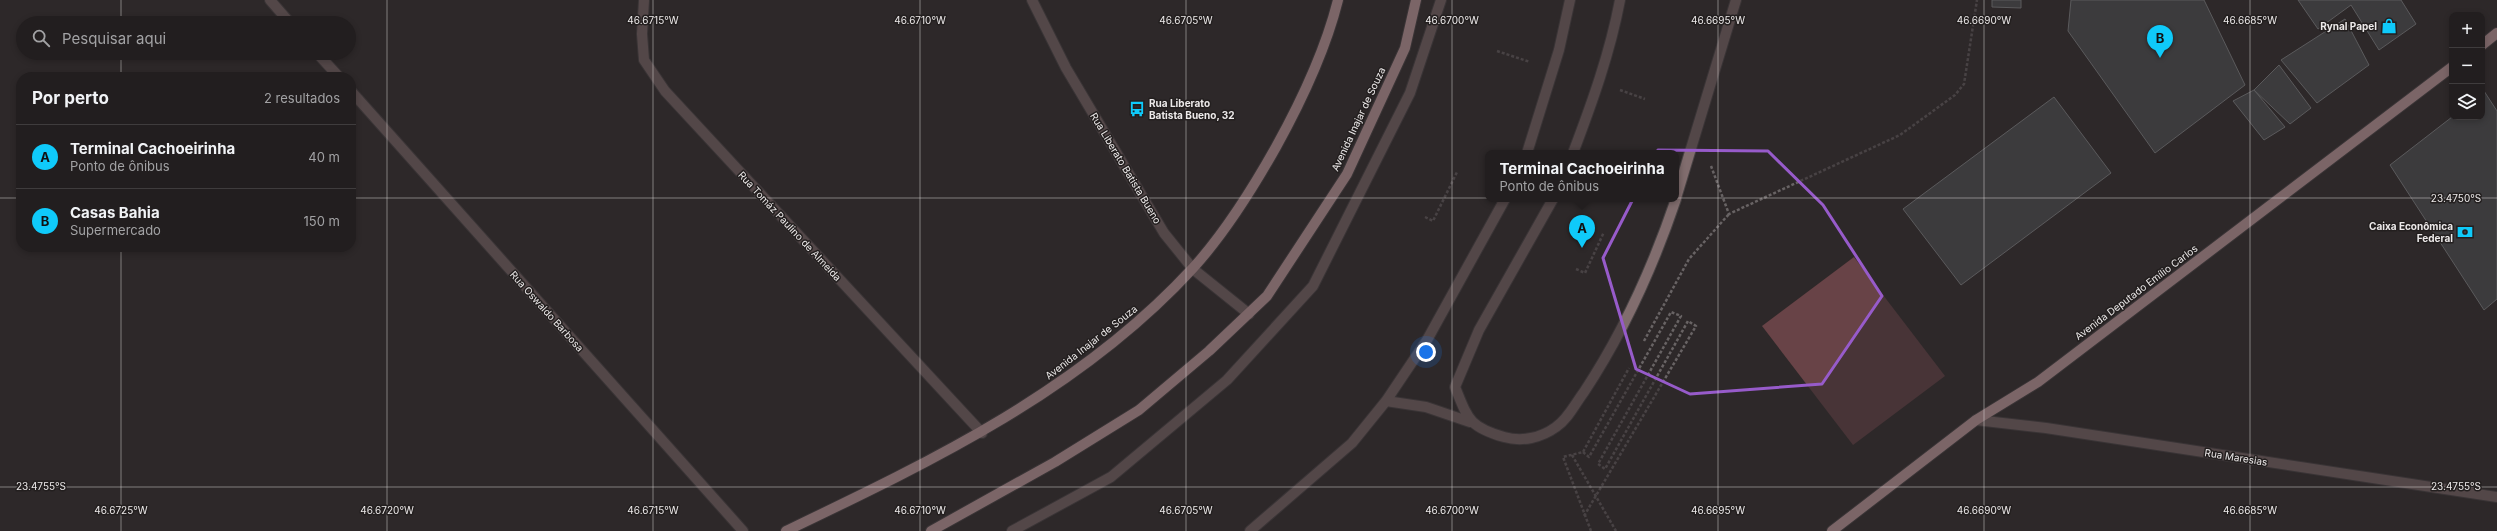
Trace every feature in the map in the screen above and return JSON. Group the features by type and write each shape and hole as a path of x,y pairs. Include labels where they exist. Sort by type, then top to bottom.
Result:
{"main road":[{"name":"Avenida Inajar de Souza","path":"786,531 982,433 1056,386 1123,335 1193,268 1211,246 1262,171 1301,103 1333,23 1338,0"},
{"name":"Avenida Inajar de Souza","path":"931,531 1055,462 1139,410 1267,296 1347,174 1405,48 1416,0"},
{"path":"2485,42 2497,33"},
{"name":"Avenida Deputado Emílio Carlos","path":"1832,531 1976,420 2038,382 2449,69"}],"street":[{"path":"270,0 284,16"},
{"name":"Rua Tomáz Paulino de Almeida","path":"644,0 642,34 644,60 665,91 982,433"},
{"name":"Rua Liberato Batista Bueno","path":"1032,0 1066,68 1164,233 1193,268 1248,314"},
{"path":"1012,531 1111,477 1227,380 1314,286 1410,93 1441,0"},
{"path":"1528,150 1554,69 1570,0"},
{"path":"1574,150 1601,76 1614,32 1620,0"},
{"path":"1679,189 1698,132 1736,0"},
{"path":"323,60 334,72"},
{"name":"Rua Oswaldo Barbosa","path":"356,97 743,531"},
{"path":"1250,531 1352,443 1386,401 1427,340 1503,202"},
{"path":"1470,422 1454,387 1479,330 1533,238 1551,202"},
{"path":"1386,401 1426,407 1470,422 1489,433 1523,440 1541,436 1556,427 1567,417 1608,354 1658,252 1675,202"},
{"name":"Rua Maresias","path":"1976,420 2046,428 2497,497"}],"path":[{"path":"1643,342 1689,259 1729,214 1900,135 1955,95 1964,84 1977,0"},
{"path":"1497,51 1554,69"},
{"path":"1698,132 1729,214"},
{"path":"1425,217 1433,221 1457,172"},
{"path":"1576,268 1585,273 1604,232"},
{"path":"1583,452 1589,457 1671,312 1681,316 1598,464 1605,469 1688,321 1696,326 1584,516"},
{"path":"1591,531 1584,516 1563,457 1583,452 1632,362"},
{"path":"1572,455 1616,531"}],"highlighted area":[{"path":"1658,150 1768,151 1823,205 1882,296 1822,384 1690,394 1636,369 1603,258"}],"shaded area":[{"path":"1854,257 1945,376 1853,445 1762,326"}],"building":[{"path":"1992,0 2021,0 2021,8 1992,7"},
{"path":"2071,0 2204,0 2245,85 2155,153 2068,31"},
{"name":"Rynal Papel","path":"2298,0 2401,0 2416,24 2379,50 2351,5 2318,29"},
{"path":"2345,19 2369,65 2317,103 2281,60"},
{"path":"2279,65 2311,108 2290,124 2254,90"},
{"path":"2254,90 2285,127 2264,140 2233,101"},
{"name":"Caixa Econômica Federal","path":"2485,93 2497,111 2497,299 2484,310 2390,165 2449,119 2485,120"},
{"path":"2054,97 2111,173 1961,285 1903,209"}],"place":[{"name":"Rynal Papel","path":"2389,26"},
{"name":"Casas Bahia","path":"2160,58"},
{"name":"Rua Liberato Batista Bueno, 32","path":"1137,109"},
{"name":"Caixa Econômica Federal","path":"2465,232"},
{"name":"Terminal Cachoeirinha","path":"1582,248"}]}
